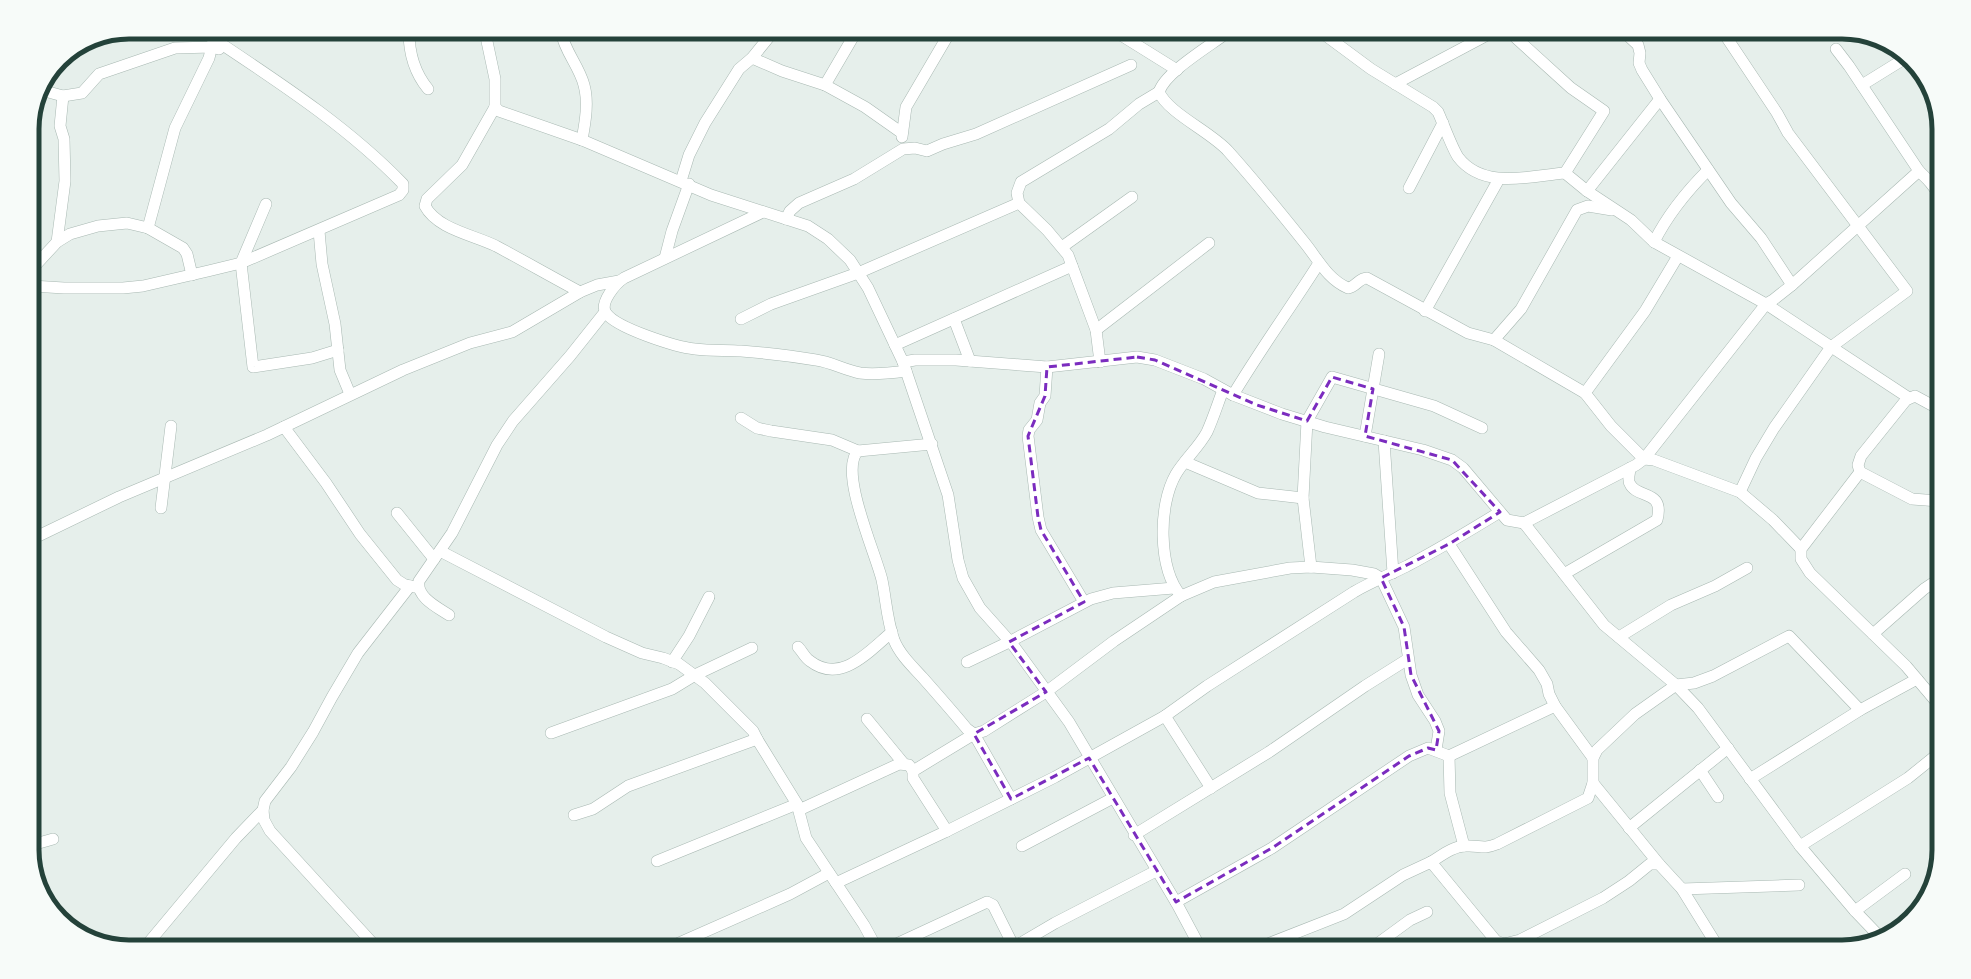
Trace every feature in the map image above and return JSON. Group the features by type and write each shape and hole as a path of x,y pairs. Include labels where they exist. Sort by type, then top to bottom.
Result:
{"street":[{"path":"148,228 175,128 214,39"},
{"path":"39,286 123,288 192,275 241,263 319,231 399,195 403,190 403,184 367,148 303,98 214,39 175,48 99,74 82,93 63,96 47,92"},
{"path":"409,39 409,48 418,77 428,89"},
{"path":"486,39 495,79 496,107 462,165 427,199 425,206 428,212 444,224 494,246 580,292"},
{"path":"563,39 584,84 586,107 582,140"},
{"path":"665,258 685,183 689,155 706,123 739,69 752,58 767,39"},
{"path":"825,85 852,39"},
{"path":"899,151 906,107 946,39"},
{"path":"1127,39 1177,70"},
{"path":"1219,39 1161,84 1159,92 1161,98 1229,151 1328,275 1344,286 1352,287 1360,279 1367,278 1425,311 1468,333 1494,340 1585,393 1611,426 1644,459 1665,463 1740,492 1773,520 1801,549"},
{"path":"1330,39 1343,50 1394,84 1433,107 1438,112 1458,156 1466,165 1481,174 1499,180 1565,174 1587,191 1619,211 1654,242 1766,304 1909,398"},
{"path":"1394,84 1480,39"},
{"path":"1517,39 1571,88 1604,111 1565,174"},
{"path":"1632,39 1638,45 1640,53 1640,66 1660,99 1731,203 1761,238 1792,285"},
{"path":"1728,39 1777,113 1788,133 1907,292 1831,347 1770,434 1756,458 1740,492"},
{"path":"1836,49 1862,85 1919,171 1932,180"},
{"path":"752,58 782,71 825,85 865,107 902,133"},
{"path":"1862,85 1901,61"},
{"path":"786,219 790,210 799,203 854,179 899,151 907,148 927,151 932,150 943,144 976,134 1131,65"},
{"path":"1100,362 1096,330 1072,266 1062,247 1019,203 1017,193 1021,182 1109,129 1139,104 1159,92"},
{"path":"57,242 65,181 64,139 60,126 63,96"},
{"path":"1587,191 1660,99"},
{"path":"496,107 499,111 582,140 711,195 808,226 828,239 850,260 868,288 895,345 932,444 948,495 958,560 963,578 980,608 1010,642 1068,722 1134,835 1176,902 1195,940"},
{"path":"1408,188 1443,122"},
{"path":"1654,242 1666,218 1678,201 1708,170"},
{"path":"763,212 630,274 619,281 610,292 604,306 605,312 609,316 635,331 662,342 696,350 740,351 816,360 868,374 904,367 915,360 970,361 1047,367 1137,357 1155,360 1204,379 1228,392 1282,414 1423,450 1452,460 1463,468 1508,520 1524,523 1630,468 1644,459 1766,304 1792,285 1919,171"},
{"path":"1425,311 1499,180"},
{"path":"1062,247 1132,197"},
{"path":"742,319 771,304 858,273 1019,203"},
{"path":"266,204 241,263 253,367 312,358 338,350"},
{"path":"1494,340 1521,309 1577,210 1588,206 1619,211"},
{"path":"39,261 57,242 70,234 112,224 127,223 148,228 183,248 187,254 192,275"},
{"path":"319,231 322,264 335,324 340,370 350,394"},
{"path":"1096,330 1209,243"},
{"path":"1585,393 1645,311 1678,256"},
{"path":"1178,592 1171,581 1165,553 1164,522 1166,500 1176,475 1206,433 1228,392 1319,262"},
{"path":"895,345 1072,266"},
{"path":"39,536 119,497 165,479 284,427 350,394 403,370 470,343 512,332 580,292 597,285 619,281"},
{"path":"151,940 236,838 262,810 265,801 291,767 313,732 358,653 419,581 437,555 497,445 513,421 570,356 605,312"},
{"path":"954,319 970,361"},
{"path":"1365,436 1379,354"},
{"path":"1047,367 1045,396 1040,403 1037,420 1029,430 1028,436 1038,517 1041,530 1084,602"},
{"path":"1311,567 1303,498 1307,421 1332,377 1434,406 1482,428"},
{"path":"1932,405 1915,396 1909,398 1861,456 1858,465 1860,472 1912,499 1932,500"},
{"path":"741,418 757,428 832,440 858,451 932,444"},
{"path":"161,508 172,426"},
{"path":"284,427 326,483 365,540 397,580 414,587 422,595 449,615"},
{"path":"1384,441 1394,573"},
{"path":"858,451 853,459 853,484 859,513 871,543 882,579 894,639 903,655 967,730 974,734 1011,799"},
{"path":"1185,462 1258,493 1303,498"},
{"path":"1564,574 1657,520 1659,508 1658,504 1652,498 1630,486 1628,482 1630,468"},
{"path":"1860,472 1801,549 1801,559 1810,573 1906,666 1932,694"},
{"path":"397,512 437,555 606,637 642,653 672,662 695,675 705,683 753,731 798,807 806,838 864,925 872,940"},
{"path":"836,883 1011,799 1165,716 1207,686 1354,592 1449,544 1500,512"},
{"path":"1524,523 1604,625 1676,685 1698,708 1800,846 1855,911 1876,933"},
{"path":"1449,544 1506,632 1539,670 1547,684 1549,694 1555,706 1593,758"},
{"path":"967,662 1010,642 1084,602 1113,593 1178,592 1214,582 1283,569 1311,567 1352,570 1374,574 1381,578 1404,627 1410,675 1418,694 1435,721 1439,731 1436,750"},
{"path":"1619,637 1671,605 1715,586 1747,568"},
{"path":"1873,634 1932,584"},
{"path":"914,771 974,734 984,731 1046,692 1178,592"},
{"path":"672,662 689,636 709,597"},
{"path":"798,647 809,661 828,670 835,670 851,665 892,632"},
{"path":"1278,940 1344,914 1403,875 1454,849 1464,846 1486,848 1497,844 1588,798 1593,784 1593,758 1597,750 1618,730 1659,696 1676,685 1694,683 1714,676 1789,636 1860,710"},
{"path":"551,733 672,689 695,675 752,648"},
{"path":"1134,835 1211,788 1408,659"},
{"path":"1750,779 1860,710 1917,679"},
{"path":"1449,756 1555,706"},
{"path":"1165,716 1211,788"},
{"path":"867,719 904,764"},
{"path":"574,815 593,809 628,786 757,739"},
{"path":"1176,902 1272,848 1409,756 1428,748 1449,756"},
{"path":"1629,828 1728,748"},
{"path":"1449,756 1450,793 1464,846"},
{"path":"1800,846 1908,778 1932,759"},
{"path":"657,861 798,807 899,764 909,765 914,771 913,778 947,831"},
{"path":"1700,770 1718,797"},
{"path":"1593,784 1659,864 1682,889 1714,940"},
{"path":"1022,846 1112,798"},
{"path":"262,810 264,820 270,831 370,940"},
{"path":"39,843 53,839"},
{"path":"1431,862 1495,940"},
{"path":"1520,940 1603,898 1629,881 1650,864 1659,864"},
{"path":"1026,940 1156,871"},
{"path":"686,940 790,894 829,874"},
{"path":"1855,911 1905,874"},
{"path":"1682,889 1799,885"},
{"path":"905,940 987,902 993,905 1010,940"},
{"path":"1383,940 1410,920 1427,912"}],"highlighted area":[{"path":"1137,357 1155,360 1257,405 1307,421 1332,377 1373,389 1365,436 1452,460 1500,512 1449,544 1381,578 1404,627 1411,675 1439,731 1436,750 1428,748 1409,756 1272,848 1176,902 1089,758 1011,799 974,734 1046,692 1009,642 1084,602 1041,530 1038,517 1028,436 1045,396 1047,367"}]}
